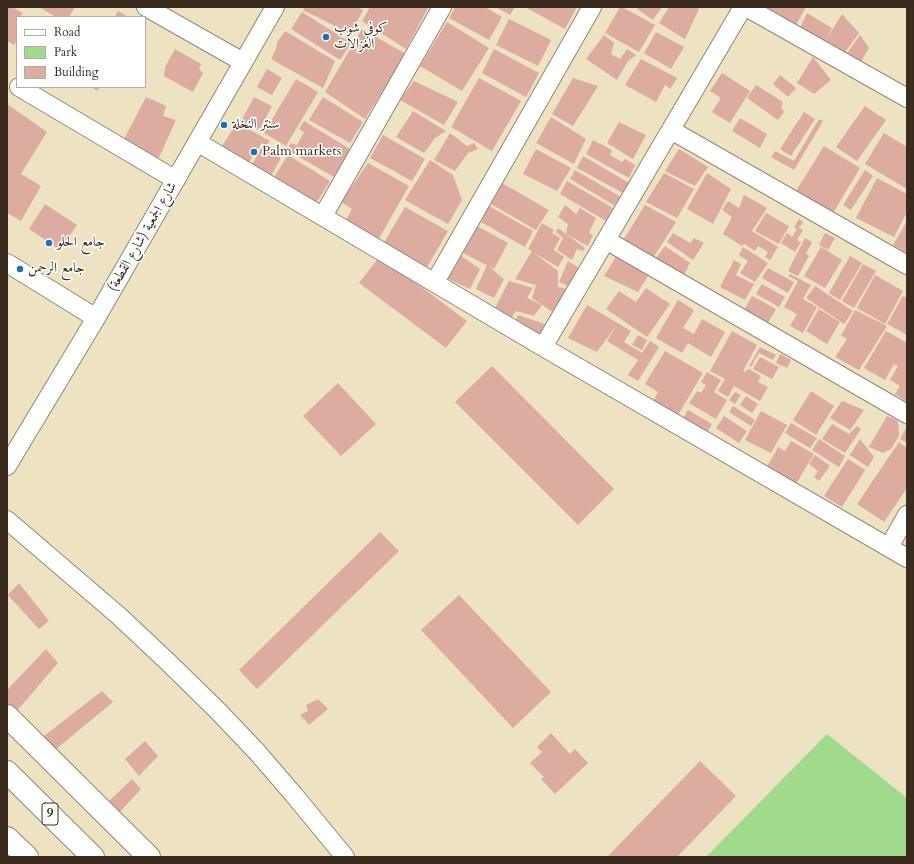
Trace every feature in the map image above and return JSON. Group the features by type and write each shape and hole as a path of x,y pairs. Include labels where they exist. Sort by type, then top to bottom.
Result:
{"main road":[{"path":"7,716 147,855"},
{"name":"9","path":"7,772 93,857"},
{"path":"7,838 27,857"}],"street":[{"path":"146,7 243,62"},
{"name":"شارع الجمعية (شارع القطعة)","path":"7,466 96,318 275,7"},
{"path":"322,216 442,7"},
{"path":"435,282 592,7"},
{"path":"543,347 744,7 907,98"},
{"path":"7,80 16,85"},
{"path":"21,88 176,180"},
{"path":"671,130 907,265"},
{"path":"198,142 543,347 907,558"},
{"path":"606,240 907,414"},
{"path":"7,263 96,318"},
{"path":"889,547 907,516"},
{"path":"7,520 119,616 212,705 285,784 345,857"}],"green space":[{"path":"827,734 907,798 907,857 706,857"}],"building":[{"path":"7,7 12,7 23,13 21,16 16,16 16,42 14,45 7,41"},
{"path":"39,7 75,7 70,16 54,16"},
{"path":"305,7 356,7 363,10 351,34 303,10"},
{"path":"370,7 428,8 406,49 362,21"},
{"path":"455,7 485,7 502,17 489,40 449,18"},
{"path":"495,7 515,7 510,15"},
{"path":"525,7 577,7 565,29"},
{"path":"620,7 655,25 639,52 605,33"},
{"path":"638,7 662,7 653,20 637,9"},
{"path":"669,7 695,7 699,9 685,39 659,23"},
{"path":"770,7 806,7 796,25 769,9"},
{"path":"118,11 126,16 116,16"},
{"path":"302,12 351,43 340,60 291,29"},
{"path":"807,13 832,28 825,41 842,14 859,33 841,58 798,32"},
{"path":"509,19 551,40 538,66 496,45"},
{"path":"447,22 489,48 462,91 420,66"},
{"path":"362,29 406,54 365,119 325,92"},
{"path":"285,31 335,61 323,88 271,59 276,49 277,42"},
{"path":"656,32 684,47 671,69 644,53"},
{"path":"604,35 614,43 611,54 620,59 627,49 636,55 628,61 617,80 586,59"},
{"path":"860,35 869,48 858,67 843,59"},
{"path":"175,49 201,64 199,69 203,73 193,92 164,76 165,67"},
{"path":"494,49 539,73 526,97 482,73"},
{"path":"813,57 831,80 814,94 797,83"},
{"path":"641,59 677,78 670,89 665,85 656,102 625,85"},
{"path":"267,69 282,78 272,95 257,87"},
{"path":"722,73 750,91 730,123 712,112 721,98 710,91"},
{"path":"780,75 796,88 788,97 773,84"},
{"path":"479,78 521,101 492,151 451,127"},
{"path":"573,78 598,86 573,126 552,114"},
{"path":"296,79 318,92 286,146 264,133"},
{"path":"414,81 458,102 444,125 400,100"},
{"path":"756,85 783,102 781,107 784,112 778,120 747,98"},
{"path":"92,88 99,88 97,91"},
{"path":"146,97 166,106 163,116 176,120 157,162 122,143"},
{"path":"254,97 272,106 259,131 241,121"},
{"path":"323,97 363,122 350,143 309,120"},
{"path":"7,104 47,132 21,174 41,186 21,221 7,213"},
{"path":"865,106 886,120 857,161 836,147"},
{"path":"413,111 446,131 435,138 424,153 396,137"},
{"path":"804,112 815,119 791,156 780,149"},
{"path":"551,117 586,139 574,164 536,143"},
{"path":"740,118 767,134 760,148 732,131"},
{"path":"819,119 823,121 794,170 771,157 775,151 794,161"},
{"path":"304,121 350,149 334,177 287,150 291,143 297,145 304,132 299,129"},
{"path":"619,122 646,135 633,159 607,143"},
{"path":"237,123 270,141 266,146 262,143 245,168 218,152"},
{"path":"450,133 467,146 474,143 478,149 468,153 455,171 434,160"},
{"path":"884,133 907,147 907,189 865,164"},
{"path":"383,135 425,159 412,181 370,158"},
{"path":"593,140 612,150 610,155 622,162 625,159 635,165 629,178 586,154"},
{"path":"824,146 860,168 833,213 796,191"},
{"path":"262,147 281,158 269,179 250,168"},
{"path":"536,149 571,168 557,191 523,174"},
{"path":"679,149 708,167 695,186 665,171"},
{"path":"288,155 330,181 315,205 273,179"},
{"path":"583,156 629,183 623,193 577,168"},
{"path":"430,160 453,175 462,200 448,224 405,200"},
{"path":"368,163 409,186 378,240 345,222 352,209 341,202"},
{"path":"575,170 621,197 614,205 570,179"},
{"path":"865,170 873,176 851,210 843,205"},
{"path":"664,173 694,189 677,218 646,202"},
{"path":"707,173 731,189 713,224 687,209"},
{"path":"877,178 907,194 907,212 894,237 856,218"},
{"path":"567,181 613,208 606,221 560,194"},
{"path":"502,183 549,210 536,230 491,204"},
{"path":"744,195 767,208 752,231 778,247 770,260 765,257 768,252 758,246 755,251 744,244 747,240 742,246 723,234 732,217 722,210 728,201 739,208"},
{"path":"45,204 77,225 60,250 29,229"},
{"path":"565,205 576,214 580,208 596,218 589,233 593,235 588,246 566,234 568,224 558,217"},
{"path":"645,205 676,222 653,258 622,242"},
{"path":"489,206 533,231 525,247 481,222"},
{"path":"405,207 448,231 426,269 383,244"},
{"path":"766,213 789,226 779,244 755,231"},
{"path":"799,219 803,222 799,228 803,230 797,240 801,242 795,252 781,243 787,233 792,237 797,229 794,227"},
{"path":"907,221 907,253 893,245"},
{"path":"542,223 554,230 552,233 560,238 554,250 564,257 558,267 533,252 558,271 558,287 567,289 554,313 532,298 536,285 515,279 532,251 528,249"},
{"path":"477,226 508,243 494,269 463,253"},
{"path":"558,228 585,248 583,251 577,249 572,260 557,250 563,238 556,232"},
{"path":"673,233 690,243 694,238 704,243 693,260 667,242"},
{"path":"825,233 835,238 828,250 819,245"},
{"path":"805,238 812,242 806,254 809,256 798,276 788,271"},
{"path":"665,246 690,263 684,275 656,258"},
{"path":"743,247 768,263 755,282 740,273 748,261 739,255"},
{"path":"821,247 842,260 825,288 804,276"},
{"path":"460,255 480,269 470,289 446,278"},
{"path":"617,255 648,276 638,292 604,276"},
{"path":"380,256 467,321 446,348 359,283"},
{"path":"850,256 862,263 840,300 829,293"},
{"path":"734,260 741,264 736,275 754,284 745,300 720,287"},
{"path":"568,261 582,270 574,289 559,282"},
{"path":"863,264 876,271 854,308 842,301"},
{"path":"487,265 504,279 494,298 476,289"},
{"path":"768,268 794,282 788,293 762,278"},
{"path":"790,274 811,285 803,299 817,307 803,333 790,326 797,314 784,307 798,281 788,276"},
{"path":"875,275 903,291 885,324 857,308"},
{"path":"509,281 533,288 527,298 542,305 534,316 516,311 510,320 494,310"},
{"path":"762,284 785,297 779,307 756,294"},
{"path":"815,286 853,311 844,324 806,298"},
{"path":"646,288 670,304 647,337 606,309 619,291 636,302"},
{"path":"752,296 776,309 768,323 744,310"},
{"path":"903,296 907,298 907,335 887,324"},
{"path":"678,300 694,310 683,328 694,334 702,319 725,332 711,357 688,343 682,353 656,338"},
{"path":"587,305 631,331 624,342 642,353 650,341 659,347 638,381 628,375 638,360 607,341 616,326 597,352 568,338"},
{"path":"819,309 840,322 827,344 806,331"},
{"path":"855,310 887,326 859,370 835,357 847,339 841,336"},
{"path":"518,315 545,324 539,337 513,325"},
{"path":"732,331 757,345 743,371 745,372 749,369 761,376 758,382 768,387 760,401 734,386 728,397 718,391 725,379 710,371"},
{"path":"886,331 907,343 907,402 895,394 900,386 890,380 898,366 894,364 885,380 864,368"},
{"path":"638,335 647,340 642,350 632,345"},
{"path":"760,347 776,355 773,360 759,353 751,367 749,366"},
{"path":"665,351 703,373 678,415 653,401 658,392 645,384"},
{"path":"780,354 791,360 787,368 776,363"},
{"path":"760,357 779,367 772,379 753,369"},
{"path":"492,366 614,489 578,525 455,402"},
{"path":"707,372 721,380 714,392 727,400 716,419 689,403 697,391 701,393 706,385 701,382"},
{"path":"338,383 376,424 341,456 303,416"},
{"path":"811,391 834,406 816,435 793,420"},
{"path":"735,392 741,395 735,404 729,400"},
{"path":"746,396 758,404 752,413 740,405"},
{"path":"842,401 864,410 850,430 830,418"},
{"path":"733,406 755,420 751,426 729,412"},
{"path":"688,410 712,424 705,436 681,422"},
{"path":"761,411 787,425 771,453 745,440"},
{"path":"724,416 747,431 739,443 716,428"},
{"path":"887,416 898,421 899,436 891,449 883,453 869,447"},
{"path":"791,423 817,438 810,448 785,433"},
{"path":"832,424 849,434 857,426 861,429 845,453 822,439"},
{"path":"907,426 907,443 900,439"},
{"path":"819,439 845,456 839,467 812,450"},
{"path":"860,439 874,457 868,467 850,455"},
{"path":"791,441 814,454 796,484 767,467 778,447 785,451"},
{"path":"899,442 907,448 907,488 884,522 857,504"},
{"path":"815,455 830,466 819,481 814,477 818,471 809,464"},
{"path":"848,459 865,470 842,507 824,496"},
{"path":"380,532 399,551 257,689 239,670"},
{"path":"19,583 49,621 39,629 8,595"},
{"path":"459,595 551,692 513,728 421,630"},
{"path":"46,649 58,663 16,712 7,704 7,690"},
{"path":"102,691 113,702 55,750 44,736"},
{"path":"318,699 328,709 309,725 300,715 308,711 306,705"},
{"path":"551,733 570,754 575,749 588,763 555,794 541,779 544,777 530,763 542,752 537,747"},
{"path":"145,741 158,756 139,776 125,759"},
{"path":"700,761 736,796 677,857 607,857"},
{"path":"132,779 141,789 117,815 107,803"}],"place":[{"name":"كوفي شوب الغزالات","path":"326,37"},
{"name":"سنتر النخلة","path":"224,125"},
{"name":"Palm markets","path":"254,152"},
{"name":"جامع الحلو","path":"49,243"},
{"name":"جامع الرحمن","path":"20,269"}]}
